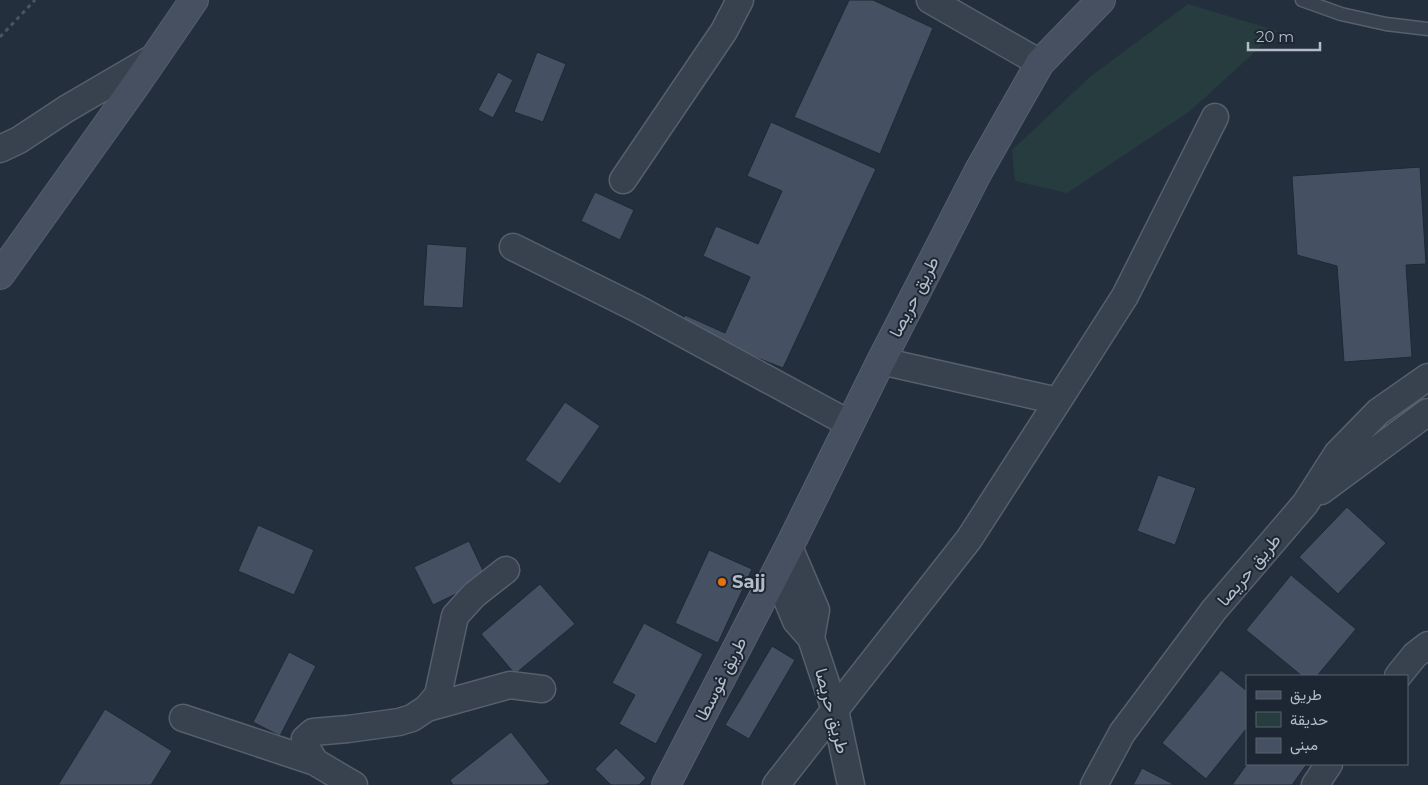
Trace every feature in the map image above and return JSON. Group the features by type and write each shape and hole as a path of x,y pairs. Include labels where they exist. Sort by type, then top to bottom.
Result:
{"main road":[{"path":"0,275 194,0"},
{"name":"طريق حريصا","path":"776,573 881,361 978,172 1081,0"},
{"name":"طريق حريصا","path":"1045,58 1101,0"},
{"name":"طريق غوسطا","path":"665,782 776,573"}],"street":[{"path":"623,180 724,31 740,0"},
{"path":"930,0 1045,58"},
{"path":"0,149 19,140 66,109 155,57"},
{"path":"776,785 909,618 969,539 1125,296 1215,117"},
{"path":"513,247 636,308 850,424"},
{"path":"881,361 1058,401"},
{"name":"طريق حريصا","path":"1094,785 1127,725 1214,610 1305,504 1337,454 1378,412 1428,377"},
{"path":"1305,504 1361,460 1428,412"},
{"name":"طريق حريصا","path":"789,547 816,610 811,638"},
{"path":"315,762 306,747 305,739 313,732 399,722 412,718 427,708 438,695 455,616 474,595 506,570"},
{"name":"طريق حريصا","path":"776,573 796,621 811,638 835,710 851,785"},
{"path":"1399,675 1415,655 1428,645"},
{"path":"427,708 510,685 542,689"},
{"path":"183,718 315,762 354,785"},
{"path":"1315,785 1328,765"}],"lane":[{"path":"1302,0 1341,14 1386,24 1428,29"}],"path":[{"path":"0,37 35,0"}],"green space":[{"path":"1188,4 1278,31 1190,111 1067,193 1015,181 1012,150 1091,76"}],"building":[{"path":"849,0 873,0 933,28 880,154 794,117"},
{"path":"537,52 566,64 543,122 514,112"},
{"path":"498,72 513,80 493,118 478,110"},
{"path":"771,122 876,169 783,368 679,327 685,315 725,333 750,277 703,256 716,226 758,244 782,191 747,176"},
{"path":"1420,167 1426,264 1406,265 1412,357 1344,362 1337,266 1297,255 1292,176"},
{"path":"595,192 634,210 620,240 581,221"},
{"path":"427,244 467,247 463,308 423,306"},
{"path":"565,402 600,426 560,484 525,460"},
{"path":"1158,475 1196,488 1175,545 1137,531"},
{"path":"1347,507 1386,543 1338,594 1299,557"},
{"path":"258,525 314,550 294,595 238,571"},
{"path":"469,541 487,579 433,605 414,567"},
{"path":"709,550 752,569 718,643 675,623"},
{"path":"1291,575 1356,629 1318,675 1301,675 1246,630"},
{"path":"540,584 575,624 515,674 481,634"},
{"path":"644,623 703,654 656,744 619,724 635,695 612,683"},
{"path":"772,646 795,660 749,739 725,725"},
{"path":"289,652 316,666 280,736 253,722"},
{"path":"1221,670 1246,690 1246,729 1206,779 1162,743"},
{"path":"105,709 172,751 151,785 58,785"},
{"path":"511,732 550,782 545,785 453,785 450,780"},
{"path":"616,748 646,778 639,785 611,785 595,769"},
{"path":"1246,765 1306,765 1292,785 1232,785"},
{"path":"1142,768 1175,785 1133,785"}],"place":[{"name":"Sajj","path":"722,582"}]}
